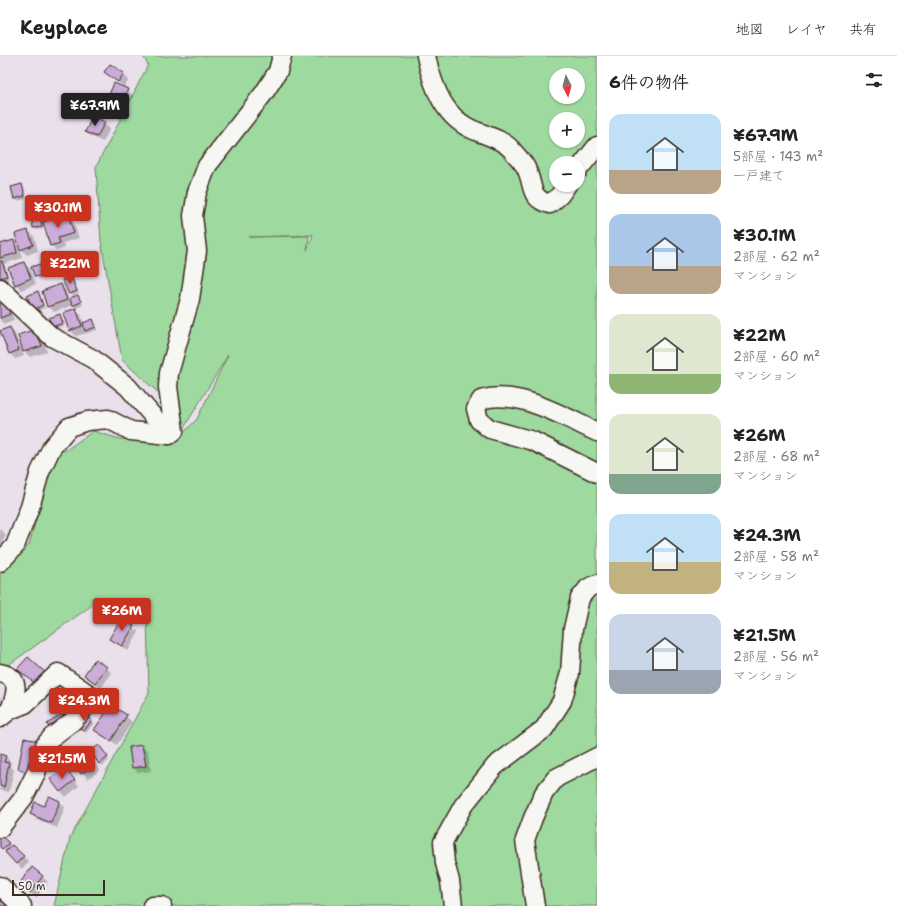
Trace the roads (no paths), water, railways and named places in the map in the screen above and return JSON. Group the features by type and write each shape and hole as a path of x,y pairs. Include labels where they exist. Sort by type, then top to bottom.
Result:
{"street":[{"path":"169,436 174,431 168,387 169,373 191,292 197,251 193,216 197,192 207,166 264,94 278,71 282,56"},
{"path":"426,56 431,77 439,98 459,123 496,139 510,147 525,166 534,194 540,201 550,204 561,192"},
{"path":"585,161 597,146"},
{"path":"0,288 52,337 93,359 128,387 169,436"},
{"path":"597,432 537,405 507,397 492,397 481,400 476,408 479,420 490,429 533,441 597,473"},
{"path":"0,562 15,546 30,506 40,472 52,447 69,427 87,421 108,419 131,430 169,436"},
{"path":"453,906 450,881 444,862 443,842 463,806 495,766 544,729 562,701 570,673 573,629 580,598 588,588 597,584"},
{"path":"0,828 24,798 36,773 45,744 73,722 82,711 90,695 58,672 25,704 5,714"},
{"path":"0,673 8,674 14,681 16,693 5,714"},
{"path":"535,906 525,840 533,818 544,793 556,778 597,757"},
{"path":"0,886 22,906"},
{"path":"152,906 162,906"}]}
